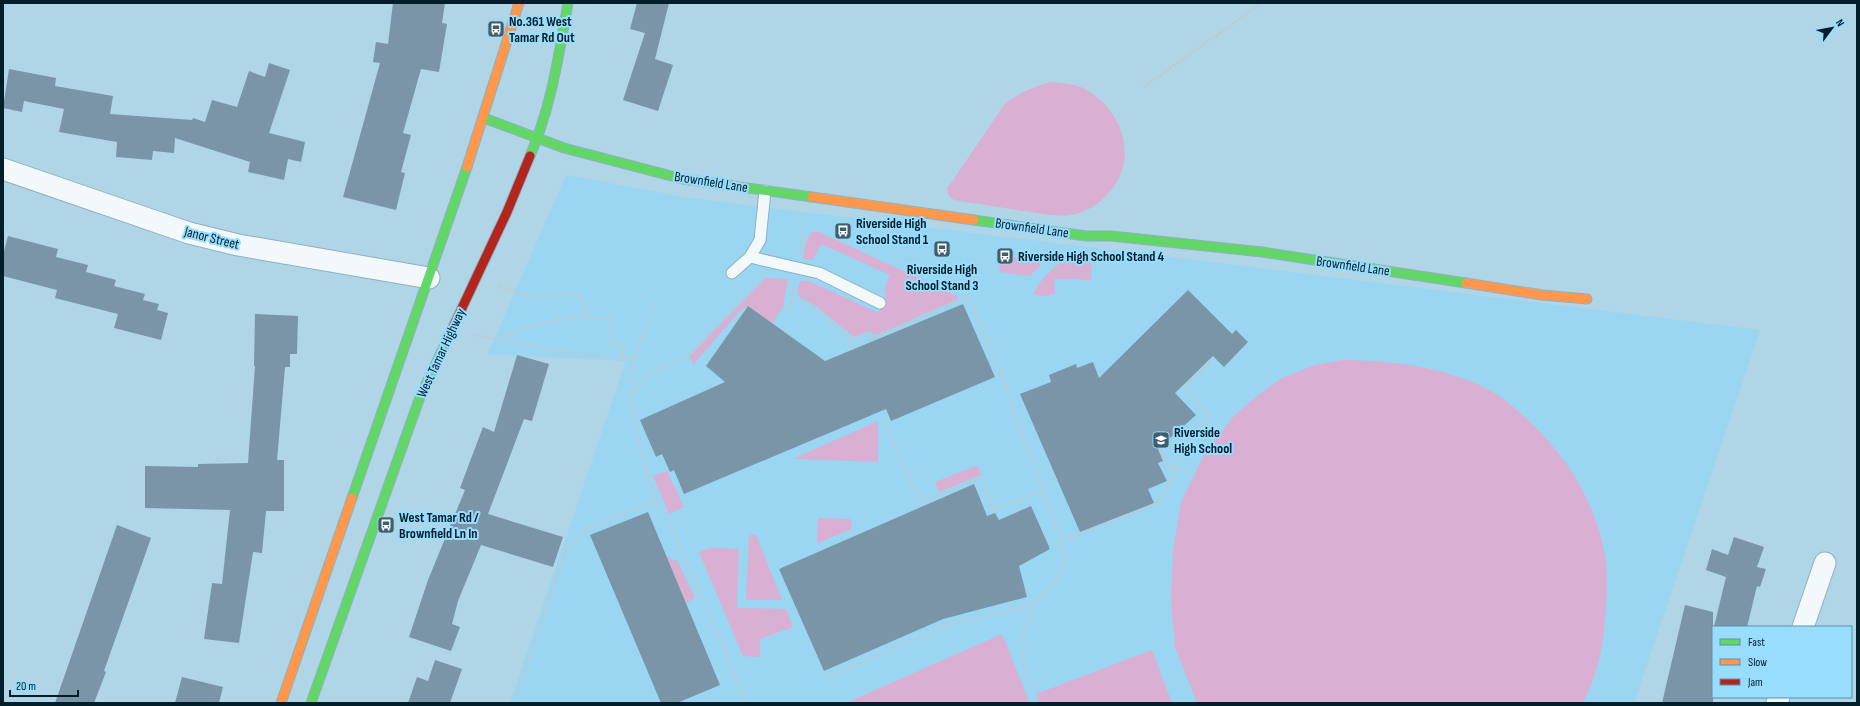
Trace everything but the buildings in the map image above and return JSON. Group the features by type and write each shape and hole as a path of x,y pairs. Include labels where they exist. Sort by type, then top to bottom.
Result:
{"main road":[{"path":"281,703 484,118 519,3"},
{"name":"West Tamar Highway","path":"311,703 417,404 507,212 538,138 557,65 568,3"},
{"name":"Brownfield Lane","path":"484,118 564,148 683,179 1086,236 1111,236 1262,252 1542,295 1587,299"}],"street":[{"name":"Janor Street","path":"3,169 189,233 238,245 429,278"},
{"path":"1803,626 1825,563"}],"lane":[{"path":"732,274 750,257 760,240 765,191"},
{"path":"750,257 819,273 880,303"}],"path":[{"path":"1144,87 1262,3"},
{"path":"799,258 805,220"},
{"path":"632,397 647,374 684,358 765,276"},
{"path":"789,312 795,280"},
{"path":"499,286 530,296 578,294 589,316"},
{"path":"849,341 868,334 870,340 968,295 1005,384 1061,541 1064,557 1058,578 1035,603 1027,623 1023,657 1026,670 1039,693"},
{"path":"792,300 802,301 820,312 848,337 853,350"},
{"path":"655,303 634,363 632,397 636,435 655,500 674,532 747,703"},
{"path":"496,338 512,331 559,319 589,316 612,320 611,345 623,345 622,357"},
{"path":"451,331 496,338 551,350 635,357"},
{"path":"1061,541 1152,506 1158,502 1168,489 1182,450 1209,416 1184,390 1185,386 1210,364 1208,361"},
{"path":"884,419 920,502 980,478 994,510 1043,490"},
{"path":"1160,453 1162,452 1161,449 1168,446 1182,450"},
{"path":"1161,457 1164,456 1168,464 1196,476"},
{"path":"514,703 566,550 587,530 655,500"},
{"path":"826,678 951,624 1026,607 1035,603"}],"shaded area":[{"path":"1051,82 1083,88 1097,97 1108,108 1117,121 1125,151 1123,166 1118,181 1108,194 1089,209 1075,214 1062,216 954,200 949,196 947,189 1004,105 1026,91"},
{"name":"Riverside High School","path":"566,175 689,198 1760,330 1634,703 510,703 626,361 488,354"},
{"path":"817,231 957,296 958,299 877,335 868,331 854,337 816,306 800,297 797,292 800,281 809,281 878,313 887,292 884,290 890,275 821,244 813,260 803,259 805,246 810,234"},
{"path":"1092,250 1091,281 1079,279 1054,279 1055,293 1044,296 1033,294 1039,284 1057,265 1072,257"},
{"path":"1001,256 1038,260 1041,265 1030,276 999,272"},
{"path":"766,278 788,279 783,307 772,324 748,306 740,311 693,365 690,356"},
{"path":"1344,360 1362,360 1419,367 1457,376 1475,383 1507,401 1531,423 1557,451 1578,483 1595,518 1601,536 1607,571 1604,630 1601,651 1596,673 1583,703 1197,703 1175,647 1171,601 1173,550 1181,502 1205,453 1234,416 1256,397 1282,378 1315,365"},
{"path":"878,421 878,462 795,458"},
{"path":"978,465 981,475 939,492 935,482"},
{"path":"667,471 684,507 669,514 653,476"},
{"path":"818,518 851,519 852,529 817,543"},
{"path":"749,535 756,535 782,600 746,600"},
{"path":"710,548 739,549 737,608 786,609 793,627 760,639 760,657 743,656 699,552"},
{"path":"670,556 672,561 677,560 695,598 686,603 666,557"},
{"path":"1002,634 1030,703 846,703"},
{"path":"1152,650 1172,703 1039,703 1036,694"}],"traffic: fast":[{"path":"530,156 544,119 549,100 558,61 568,3"},
{"path":"484,118 564,148 683,179 812,197"},
{"path":"352,498 467,167"},
{"path":"974,220 1086,236 1111,236 1262,252 1466,283"},
{"path":"311,703 420,397 447,340"}],"traffic: slow":[{"path":"467,167 519,3"},
{"path":"812,197 974,220"},
{"path":"1466,283 1542,295 1587,299"},
{"path":"281,703 352,498"}],"traffic: jam":[{"path":"447,340 507,212 530,156"}],"place":[{"name":"No.361 West Tamar Rd Out","path":"496,29"},
{"name":"Riverside High School Stand 1","path":"843,231"},
{"name":"Riverside High School Stand 3","path":"942,249"},
{"name":"Riverside High School Stand 4","path":"1005,256"},
{"name":"Riverside High School","path":"1161,440"},
{"name":"West Tamar Rd / Brownfield Ln In","path":"386,525"}]}
